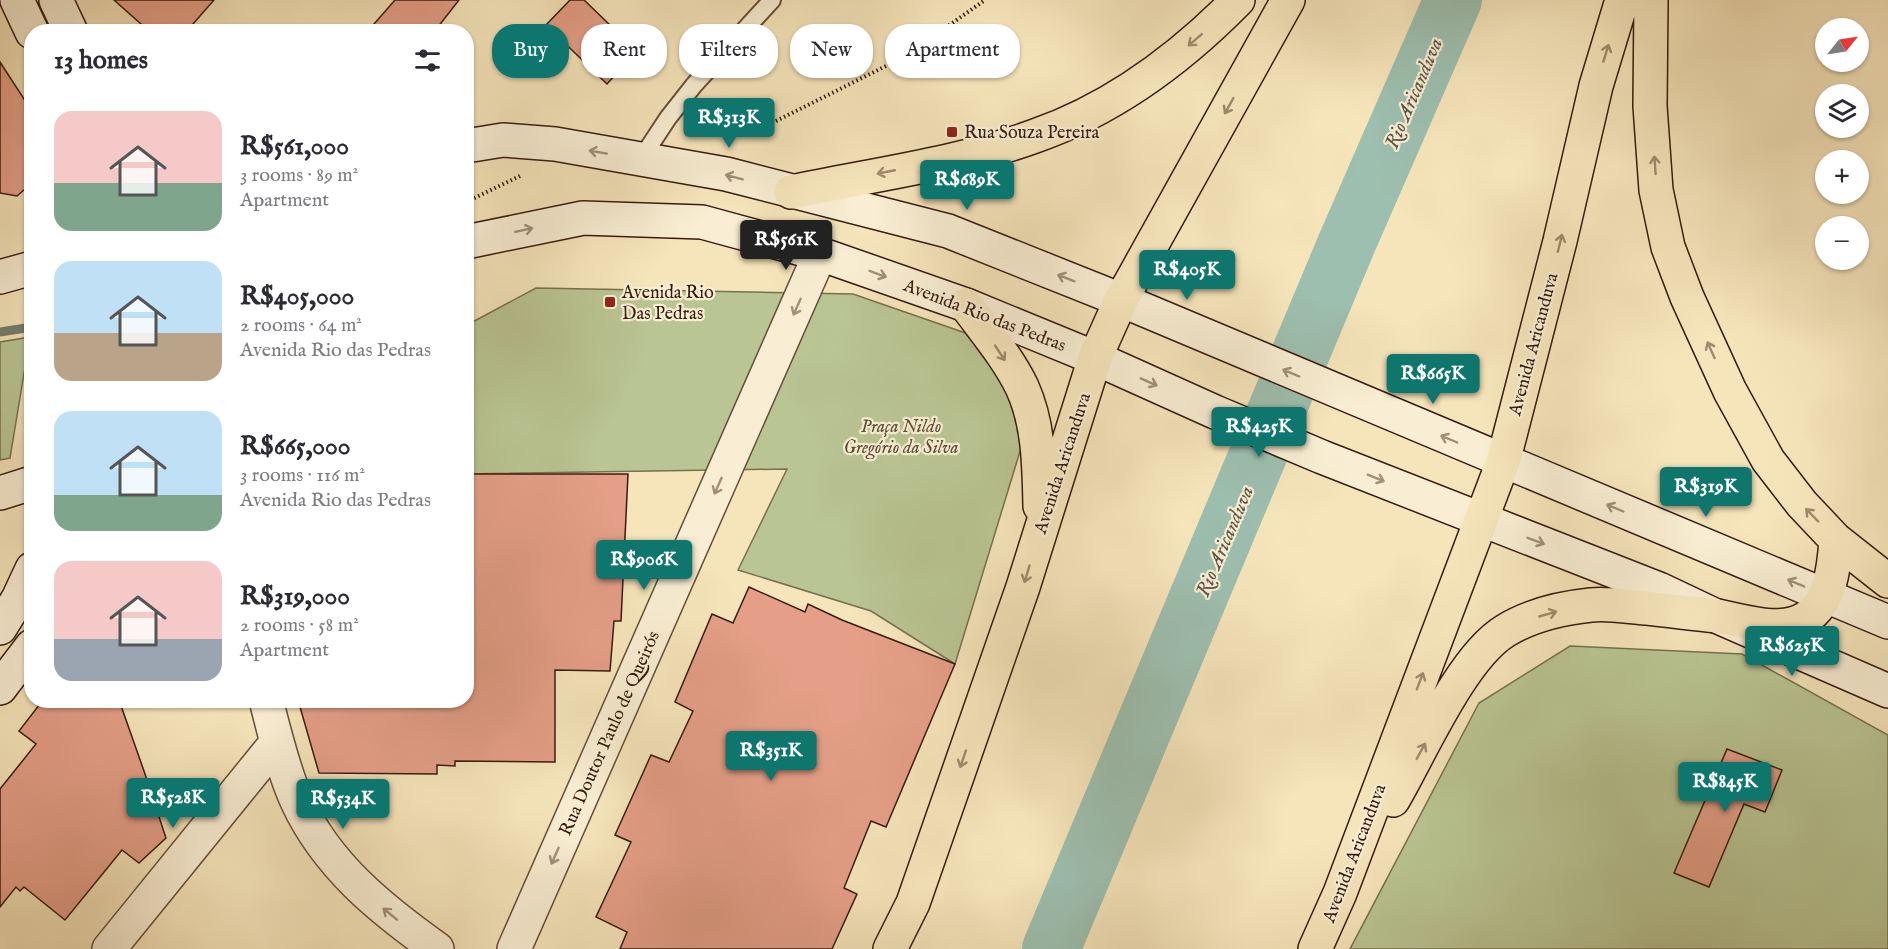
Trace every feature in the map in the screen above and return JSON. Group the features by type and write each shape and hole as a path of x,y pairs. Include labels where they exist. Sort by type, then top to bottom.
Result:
{"highway":[{"path":"791,192 967,157 1036,136 1103,106 1163,68 1238,0"},
{"name":"Avenida Aricanduva","path":"890,949 913,903 1023,587 1095,358 1121,300 1288,0"},
{"name":"Avenida Aricanduva","path":"1316,949 1340,893 1503,462 1560,241 1596,86 1622,0"},
{"path":"1651,0 1650,106 1656,190 1668,247 1688,297 1730,391 1768,460 1802,504 1836,540 1888,581"},
{"path":"966,305 1022,386 1032,416 1038,456 1040,531"},
{"path":"1340,893 1451,695 1488,643 1525,620 1592,604 1716,616 1761,625 1782,625 1806,618 1815,611 1825,595 1834,565 1836,540"}],"main road":[{"path":"18,0 28,24"},
{"path":"56,0 67,24"},
{"path":"474,133 507,141 555,144 726,174 948,231 1121,300 1233,349 1888,622"},
{"path":"474,145 507,141"},
{"path":"474,157 507,141"},
{"name":"Avenida Rio das Pedras","path":"474,240 583,218 702,222 820,254 966,305 1095,358 1322,457 1659,589 1888,691"},
{"name":"Rua Doutor Paulo de Queirós","path":"514,949 820,254"},
{"path":"0,277 24,270"},
{"path":"0,493 24,486"},
{"path":"2,620 24,583"},
{"path":"0,688 24,656"},
{"path":"268,708 297,801 326,850 356,885 392,916 437,949"},
{"path":"109,949 277,742"}],"lane":[{"path":"641,159 668,118 694,85 772,0"}],"path":[{"path":"720,140 774,122 904,57 985,0"}],"green space":[{"name":"Praça Nildo Gregório da Silva","path":"536,288 853,294 977,337 1012,386 1025,435 955,664 871,611 738,570 787,469 474,474 474,321"},
{"path":"24,338 24,373 10,458 0,460 0,342"},
{"path":"1570,646 1742,654 1888,735 1888,949 1350,949 1479,703"}],"building":[{"path":"114,0 214,0 193,24 141,24"},
{"path":"395,0 459,0 440,24 374,24"},
{"path":"570,0 584,0 609,24 581,24 581,59 569,47 569,24 547,24"},
{"path":"0,62 24,99 24,190 17,196 0,193"},
{"path":"601,78 612,78 607,84"},
{"path":"474,474 628,474 621,621 614,621 610,671 555,670 555,762 455,761 455,766 437,765 437,774 319,773 300,708 474,708"},
{"path":"749,587 805,612 808,604 842,620 955,664 886,827 871,821 844,888 857,894 832,949 620,949 627,932 596,917 631,842 615,835 651,755 669,762 693,711 675,702 712,614 733,623"},
{"path":"37,708 122,708 166,838 139,863 122,850 65,920 24,887 20,891 16,887 0,907 0,789 36,744 19,731"},
{"path":"1727,749 1782,770 1765,812 1744,804 1709,887 1674,873"}],"waterway":[{"name":"Rio Aricanduva","path":"1051,949 1346,245 1453,0"},
{"path":"0,332 24,328"}],"place":[{"name":"Rua Souza Pereira","path":"952,132"},
{"name":"Avenida Rio Das Pedras","path":"610,302"}]}
